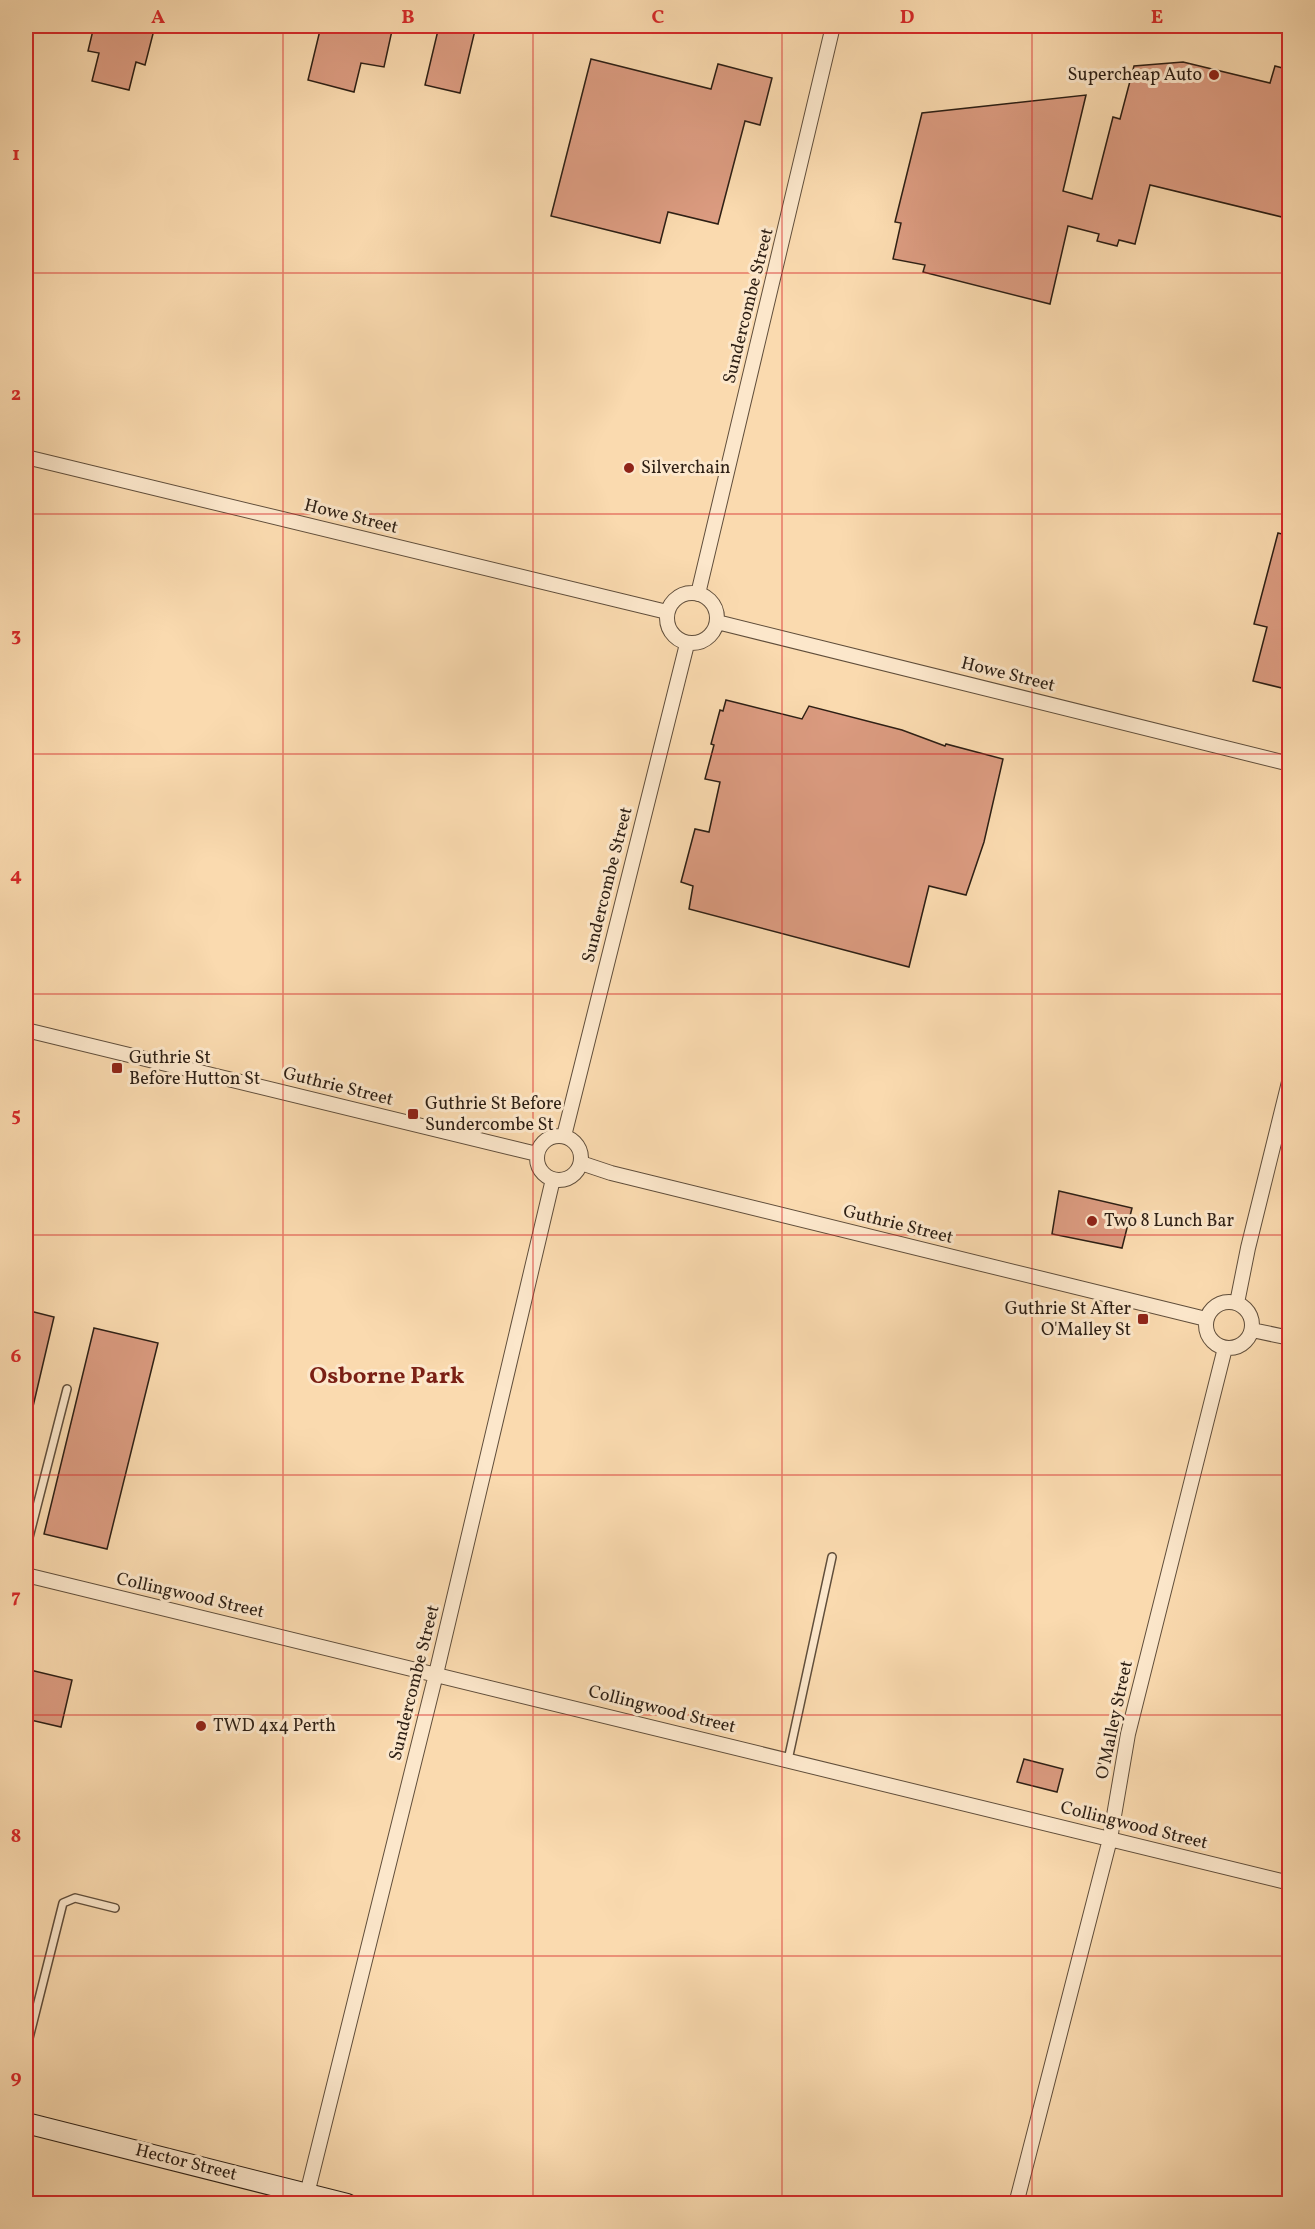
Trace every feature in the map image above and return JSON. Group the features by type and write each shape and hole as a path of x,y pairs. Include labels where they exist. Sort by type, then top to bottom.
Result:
{"main road":[{"name":"Hector Street","path":"26,2123 278,2195 307,2194 347,2204"}],"street":[{"name":"Sundercombe Street","path":"698,594 833,26"},
{"name":"Howe Street","path":"26,457 667,612"},
{"path":"690,593 698,594 705,597 715,607 717,622 715,630 703,641 687,644 670,632 666,619 667,612 676,598 690,593"},
{"name":"Howe Street","path":"717,622 1290,764"},
{"name":"Sundercombe Street","path":"564,1136 687,644"},
{"name":"Guthrie Street","path":"26,1030 537,1154"},
{"path":"1237,1303 1248,1248 1290,1078"},
{"path":"564,1136 569,1137 578,1146 582,1157 573,1175 567,1179 553,1179 540,1170 537,1154 549,1137 564,1136"},
{"name":"Guthrie Street","path":"581,1163 611,1173 1206,1319"},
{"name":"Sundercombe Street","path":"307,2194 436,1674 553,1179"},
{"path":"1222,1303 1237,1303 1248,1311 1253,1323 1252,1330 1245,1342 1239,1346 1225,1348 1212,1341 1206,1327 1206,1319 1210,1312 1222,1303"},
{"path":"1252,1330 1290,1338"},
{"name":"O'Malley Street","path":"1016,2204 1110,1839 1128,1734 1225,1348"},
{"name":"Collingwood Street","path":"26,1575 1290,1882"}],"lane":[{"path":"26,1549 67,1389"},
{"path":"788,1760 832,1557"},
{"path":"26,2050 63,1903 75,1898 115,1908"}],"building":[{"path":"94,26 155,26 145,65 136,62 129,90 92,81 99,53 88,51"},
{"path":"321,26 393,26 384,67 361,63 354,92 308,80"},
{"path":"439,26 476,26 460,93 425,85"},
{"path":"591,59 711,89 718,64 772,78 760,125 745,121 718,224 668,212 660,243 551,216"},
{"path":"1183,62 1270,83 1275,66 1290,70 1290,219 1150,185 1135,244 1119,240 1117,246 1097,241 1099,234 1068,226 1050,304 923,272 925,265 893,259 901,223 895,222 922,113 1086,95 1063,191 1092,199 1113,117 1120,119 1134,66"},
{"path":"1278,533 1290,536 1290,690 1253,681 1267,627 1254,624"},
{"path":"726,700 802,719 809,706 902,730 945,746 946,744 1003,759 984,842 966,895 929,886 909,967 689,909 693,886 681,882 695,829 709,832 720,782 705,779 720,710 723,711"},
{"name":"Two 8 Lunch Bar","path":"1059,1191 1132,1208 1122,1248 1052,1234"},
{"path":"26,1310 54,1317 31,1415 26,1414"},
{"path":"94,1328 158,1343 107,1549 44,1534"},
{"path":"26,1669 72,1680 61,1727 26,1719"},
{"path":"1024,1759 1063,1769 1057,1792 1017,1782"}],"place":[{"name":"Supercheap Auto","path":"1214,75"},
{"name":"Silverchain","path":"629,468"},
{"name":"Guthrie St Before Hutton St","path":"117,1068"},
{"name":"Guthrie St Before Sundercombe St","path":"413,1114"},
{"name":"Two 8 Lunch Bar","path":"1092,1221"},
{"name":"Guthrie St After O'Malley St","path":"1143,1319"},
{"name":"TWD 4x4 Perth","path":"201,1726"}],"district":[{"name":"Osborne Park","path":"387,1377"}]}
